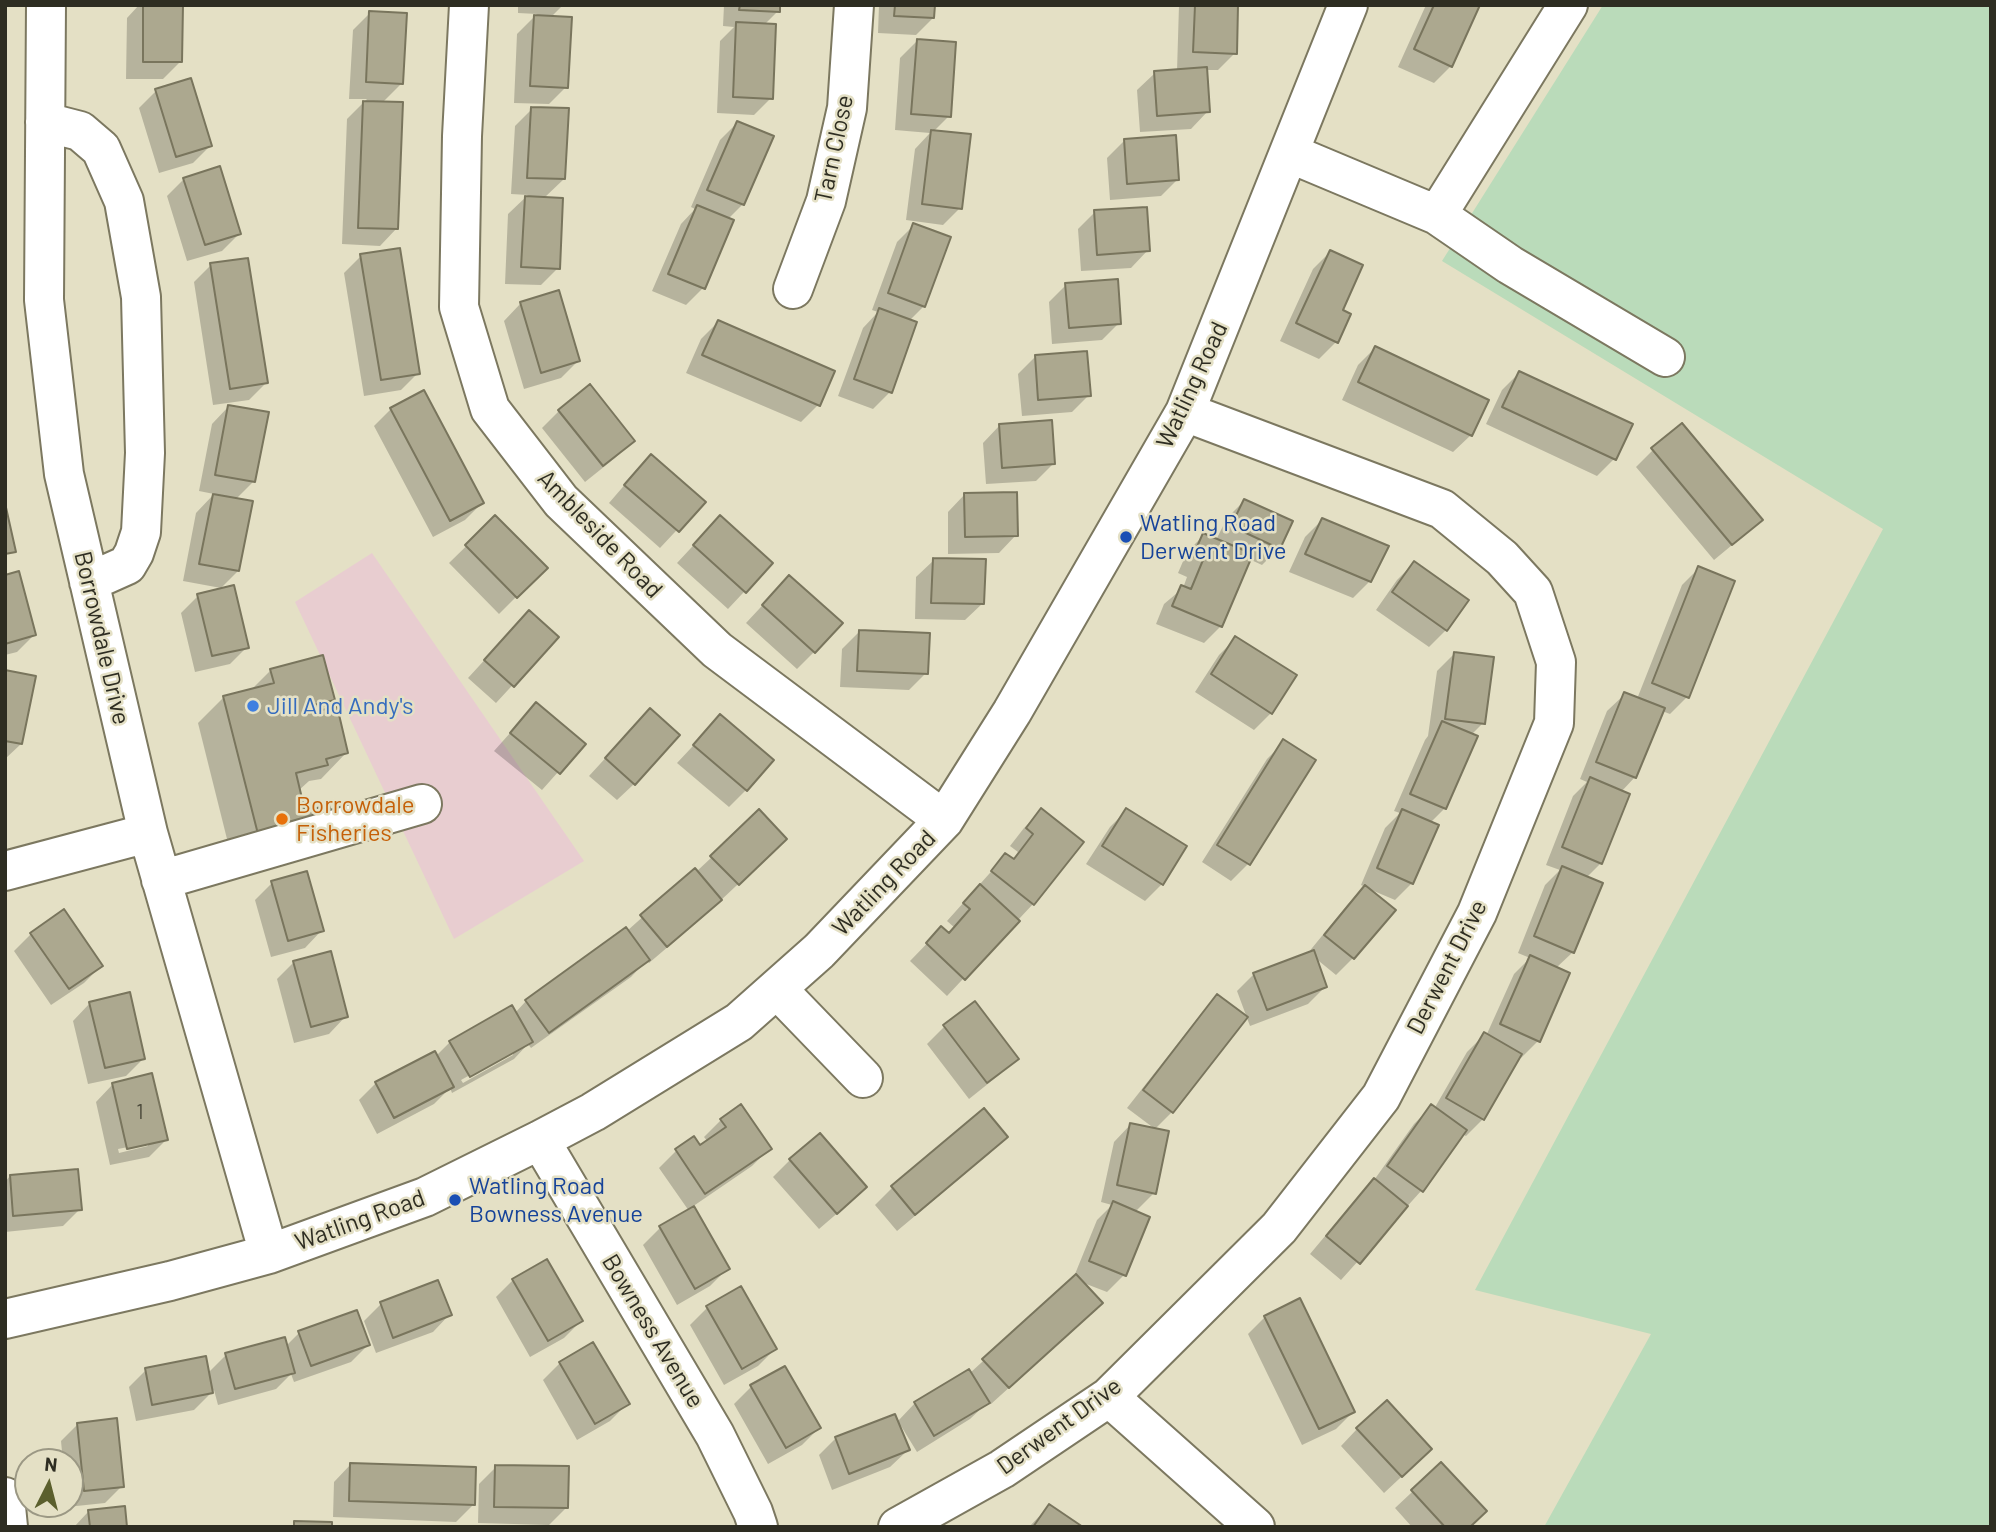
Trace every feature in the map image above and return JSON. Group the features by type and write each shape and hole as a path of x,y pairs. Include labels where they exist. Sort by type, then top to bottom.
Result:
{"street":[{"name":"Borrowdale Drive","path":"46,5 44,300 64,474 148,833 269,1254"},
{"name":"Ambleside Road","path":"469,5 462,135 459,307 490,409 561,501 717,650 944,820"},
{"name":"Tarn Close","path":"793,289 825,201 847,107 854,5"},
{"name":"Watling Road","path":"5,1319 170,1281 269,1254 425,1197 593,1112 739,1022 819,951 944,820 1012,712 1185,411 1348,5"},
{"path":"1437,215 1568,5"},
{"path":"45,122 80,131 101,149 124,201 141,298 145,453 141,532 127,565 89,582"},
{"path":"1289,153 1437,215 1510,265 1665,357"},
{"name":"Derwent Drive","path":"898,1527 1002,1469 1109,1396 1279,1228 1381,1097 1477,913 1554,723 1556,662 1533,592 1502,558 1443,509 1185,411"},
{"path":"161,880 422,804"},
{"path":"5,871 148,833"},
{"path":"776,989 863,1078"},
{"name":"Bowness Avenue","path":"540,1140 715,1435 758,1527"},
{"path":"1109,1396 1255,1527"},
{"path":"5,1497 8,1527"}],"shaded area":[{"path":"372,553 584,861 454,939 295,602"}],"green space":[{"path":"1603,5 1991,5 1991,1527 1544,1527 1651,1334 1475,1290 1883,529 1442,261"}],"building":[{"path":"143,5 183,5 182,62 143,62"},
{"path":"740,5 780,5 780,12 739,10"},
{"path":"895,5 935,5 934,18 894,16"},
{"path":"1195,5 1238,5 1237,54 1193,52"},
{"path":"1434,5 1480,5 1452,67 1414,49"},
{"path":"369,11 407,13 403,84 366,82"},
{"path":"534,15 572,17 568,88 530,86"},
{"path":"736,22 776,24 773,99 733,97"},
{"path":"917,39 956,42 951,117 911,114"},
{"path":"1207,67 1210,112 1157,116 1154,71"},
{"path":"191,78 212,146 176,157 155,89"},
{"path":"363,101 403,102 398,229 358,228"},
{"path":"531,107 569,108 565,179 527,178"},
{"path":"737,121 774,136 744,205 707,190"},
{"path":"931,130 971,134 962,209 922,204"},
{"path":"1176,135 1179,180 1127,184 1124,139"},
{"path":"220,166 241,234 205,245 183,178"},
{"path":"525,196 563,198 560,269 521,267"},
{"path":"697,205 734,220 705,289 668,274"},
{"path":"1147,207 1150,251 1097,255 1094,210"},
{"path":"913,223 951,237 925,307 888,293"},
{"path":"400,248 420,374 381,380 360,254"},
{"path":"1330,250 1363,265 1343,310 1351,314 1338,343 1296,323"},
{"path":"248,258 268,383 230,389 210,263"},
{"path":"1118,279 1121,324 1069,328 1065,283"},
{"path":"559,290 580,361 541,373 520,302"},
{"path":"879,308 917,322 892,393 854,379"},
{"path":"718,320 835,371 820,406 702,355"},
{"path":"1375,346 1489,400 1472,436 1358,382"},
{"path":"1087,351 1091,396 1038,400 1035,355"},
{"path":"1519,371 1633,424 1616,460 1502,407"},
{"path":"590,384 635,441 603,466 558,410"},
{"path":"424,390 484,503 450,521 390,408"},
{"path":"228,405 269,412 255,482 215,475"},
{"path":"1052,420 1055,464 1002,468 999,424"},
{"path":"1682,423 1763,520 1732,545 1651,448"},
{"path":"651,454 706,502 679,532 624,485"},
{"path":"1017,492 1018,536 965,537 964,493"},
{"path":"213,494 253,501 239,571 199,564"},
{"path":"1244,499 1293,521 1280,549 1231,526"},
{"path":"5,503 16,552 5,554"},
{"path":"495,515 548,568 517,598 465,545"},
{"path":"720,515 773,563 746,593 693,545"},
{"path":"1322,518 1389,546 1371,582 1305,554"},
{"path":"1203,533 1253,554 1222,627 1172,606 1181,585 1191,589 1203,560 1193,556"},
{"path":"933,558 986,559 984,604 931,603"},
{"path":"1414,561 1469,600 1447,631 1392,592"},
{"path":"1698,566 1735,581 1689,698 1652,683"},
{"path":"19,571 36,635 5,644 5,575"},
{"path":"789,575 843,623 815,653 762,605"},
{"path":"234,585 249,648 212,656 197,594"},
{"path":"529,610 559,637 514,687 484,660"},
{"path":"859,630 930,633 928,674 857,671"},
{"path":"1235,636 1297,675 1272,714 1211,674"},
{"path":"1454,652 1494,657 1485,724 1445,719"},
{"path":"323,655 335,700 309,706 311,713 337,706 348,753 326,759 328,765 296,773 305,811 329,805 334,823 260,842 223,696 274,683 270,669"},
{"path":"5,670 36,676 22,744 5,741"},
{"path":"1624,692 1665,708 1636,778 1596,762"},
{"path":"536,702 586,744 560,774 510,733"},
{"path":"650,708 680,735 635,785 605,758"},
{"path":"720,714 774,760 747,791 693,745"},
{"path":"1442,721 1478,736 1446,809 1410,794"},
{"path":"1283,739 1316,760 1250,865 1217,845"},
{"path":"1590,777 1630,794 1602,864 1562,847"},
{"path":"1041,808 1084,842 1034,905 991,871 1005,853 1014,859 1033,834 1026,828"},
{"path":"1126,808 1187,846 1163,885 1102,846"},
{"path":"759,809 787,839 739,885 710,856"},
{"path":"1402,809 1439,825 1413,884 1377,868"},
{"path":"1562,866 1603,883 1574,953 1534,936"},
{"path":"695,868 722,900 667,947 640,915"},
{"path":"307,871 324,931 288,941 271,881"},
{"path":"980,884 1020,921 965,980 926,943 941,926 949,933 970,909 963,903"},
{"path":"1365,885 1396,910 1354,959 1324,935"},
{"path":"64,909 103,966 69,989 30,933"},
{"path":"626,927 650,960 549,1033 525,1000"},
{"path":"1314,950 1327,987 1267,1010 1253,973"},
{"path":"331,951 348,1017 311,1027 293,961"},
{"path":"1530,955 1570,973 1540,1042 1500,1024"},
{"path":"130,992 145,1059 105,1068 89,1002"},
{"path":"1217,994 1248,1017 1173,1113 1143,1090"},
{"path":"975,1001 1019,1059 987,1083 943,1025"},
{"path":"512,1005 533,1042 470,1077 449,1041"},
{"path":"1484,1032 1522,1054 1484,1120 1446,1098"},
{"path":"435,1051 454,1087 394,1118 375,1082"},
{"path":"152,1073 168,1140 127,1149 112,1083"},
{"path":"741,1104 772,1149 705,1194 675,1149 694,1136 700,1145 726,1127 720,1119"},
{"path":"1431,1104 1467,1130 1423,1192 1387,1166"},
{"path":"984,1108 1008,1137 915,1215 891,1186"},
{"path":"1130,1123 1169,1131 1156,1194 1117,1185"},
{"path":"820,1133 867,1187 837,1214 789,1159"},
{"path":"78,1169 82,1210 13,1216 10,1175"},
{"path":"1374,1178 1408,1206 1360,1264 1326,1236"},
{"path":"1113,1201 1150,1217 1126,1276 1089,1261"},
{"path":"694,1206 730,1269 695,1289 659,1226"},
{"path":"547,1259 583,1321 548,1341 512,1279"},
{"path":"1076,1274 1103,1303 1009,1388 982,1359"},
{"path":"438,1280 452,1315 393,1338 380,1302"},
{"path":"741,1286 777,1349 742,1369 706,1306"},
{"path":"1300,1298 1355,1412 1319,1429 1264,1316"},
{"path":"357,1310 370,1345 311,1366 298,1331"},
{"path":"285,1337 295,1373 235,1389 225,1353"},
{"path":"593,1342 630,1404 595,1424 559,1362"},
{"path":"206,1356 213,1393 152,1405 145,1368"},
{"path":"785,1366 821,1428 786,1448 750,1385"},
{"path":"969,1369 990,1403 934,1436 914,1402"},
{"path":"1387,1400 1432,1449 1402,1477 1356,1428"},
{"path":"895,1414 910,1450 849,1474 835,1437"},
{"path":"117,1418 124,1487 84,1491 84,1448 80,1448 77,1423"},
{"path":"1441,1462 1487,1511 1470,1527 1445,1527 1411,1490"},
{"path":"350,1463 476,1467 475,1505 349,1501"},
{"path":"495,1465 569,1466 568,1508 494,1507"},
{"path":"1049,1504 1083,1527 1033,1527"},
{"path":"125,1506 127,1527 90,1527 88,1510"},
{"path":"294,1521 332,1522 332,1527 294,1527"}],"place":[{"name":"Watling Road Derwent Drive","path":"1126,537"},
{"name":"Jill And Andy's","path":"253,706"},
{"name":"Borrowdale Fisheries","path":"282,819"},
{"name":"Watling Road Bowness Avenue","path":"455,1200"}]}
